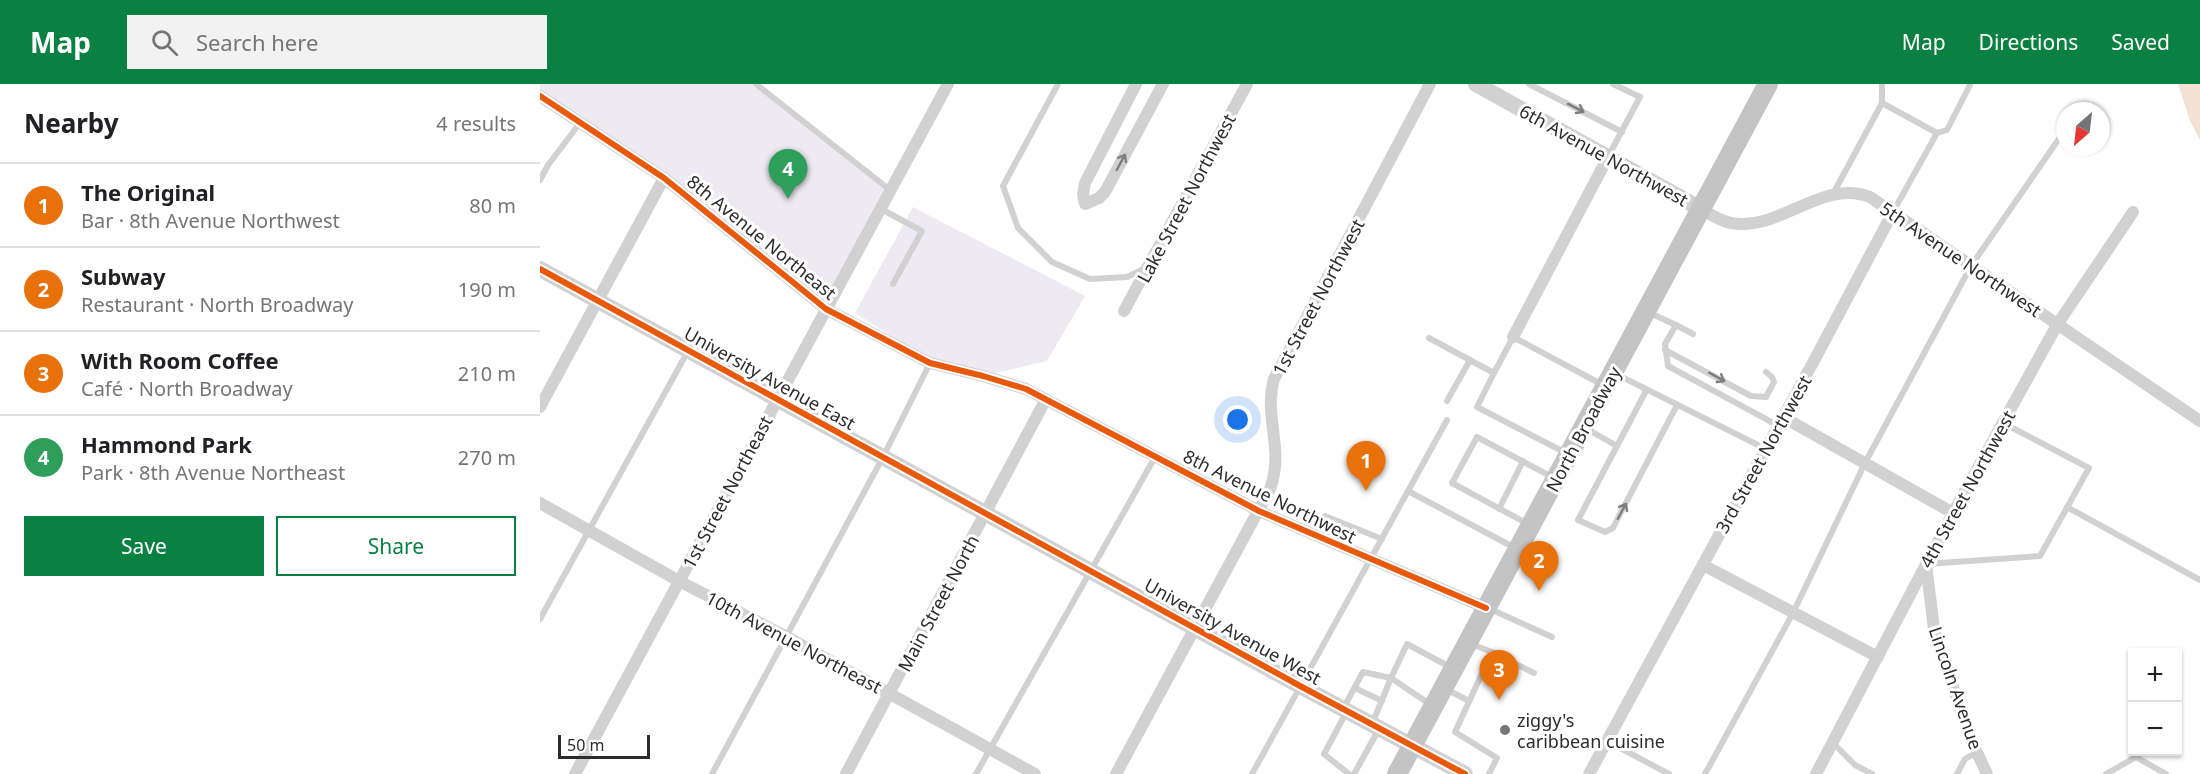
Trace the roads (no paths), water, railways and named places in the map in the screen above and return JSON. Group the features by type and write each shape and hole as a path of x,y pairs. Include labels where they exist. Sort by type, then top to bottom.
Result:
{"main road":[{"name":"North Broadway","path":"1397,774 1768,84"}],"street":[{"name":"1st Street Northeast","path":"575,774 948,84"},
{"path":"1136,84 1085,183 1084,204 1095,201 1105,192 1163,84"},
{"name":"Lake Street Northwest","path":"1125,311 1247,84"},
{"name":"1st Street Northwest","path":"1116,774 1270,489 1276,469 1270,404 1274,379 1430,84"},
{"name":"6th Avenue Northwest","path":"1476,84 1701,209"},
{"name":"8th Avenue Northeast","path":"540,96 664,178 826,309 930,363 1014,385 1046,399"},
{"path":"1513,338 1608,157"},
{"path":"540,407 664,178"},
{"name":"5th Avenue Northwest","path":"1701,209 1727,222 1753,224 1833,195 1861,194 1893,212 2200,421"},
{"name":"3rd Street Northwest","path":"1591,773 1893,212"},
{"name":"4th Street Northwest","path":"1816,774 1953,513 2057,325 2133,212"},
{"name":"University Avenue East","path":"540,269 986,513"},
{"name":"8th Avenue Northwest","path":"1046,399 1259,511 1371,561 1486,608"},
{"name":"Main Street North","path":"846,774 1046,399"},
{"path":"1781,422 1865,463 1953,513"},
{"name":"10th Avenue Northeast","path":"540,503 1035,774"},
{"name":"University Avenue West","path":"986,513 1465,774"},
{"name":"Lincoln Avenue","path":"1926,564 1934,628 1968,733 1987,774"},
{"path":"1703,565 1878,657"}],"lane":[{"path":"756,84 890,190"},
{"path":"1058,84 1003,186 1018,228 1053,262 1090,279 1127,277 1149,266"},
{"path":"1529,84 1622,132"},
{"path":"1608,157 1640,97 1613,84"},
{"path":"1833,195 1882,103 1882,84"},
{"name":"3rd Street Northwest","path":"1893,212 1937,133 1947,130 1970,85"},
{"path":"1882,103 1937,133"},
{"path":"540,180 548,165 580,123"},
{"path":"1706,774 1793,613 1865,463 1971,266 2056,143"},
{"path":"880,208 922,231 893,284"},
{"path":"1646,311 1694,334"},
{"path":"1676,325 1665,344 1668,366 1781,422"},
{"path":"1430,338 1494,373"},
{"path":"1569,454 1477,407 1513,338 1610,379 1647,391 1766,448"},
{"path":"540,618 688,350"},
{"path":"1665,350 1758,398 1766,397 1774,382 1766,372"},
{"path":"1447,401 1470,360"},
{"path":"712,774 883,457 930,363"},
{"path":"1647,391 1578,520 1605,532 1613,528 1677,405"},
{"path":"1252,774 1302,687 1447,420"},
{"path":"1926,564 2040,556 2089,468 2003,423"},
{"path":"1583,428 1617,446"},
{"path":"1531,525 1452,483 1477,437 1556,479"},
{"path":"976,774 1155,456"},
{"path":"1499,509 1523,461"},
{"path":"1408,491 1518,549"},
{"path":"2067,507 2200,580"},
{"path":"1314,536 1325,516 1382,540"},
{"path":"1486,608 1552,637"},
{"path":"1468,642 1534,673"},
{"path":"1354,774 1407,644 1454,669"},
{"path":"1489,774 1497,758 1455,732 1492,652"},
{"path":"1349,774 1324,754 1363,672 1392,678 1433,707"},
{"path":"1355,688 1382,701"},
{"path":"1443,688 1469,701"},
{"path":"1607,741 1669,774"},
{"path":"1833,742 1855,765 1872,774"},
{"path":"1957,774 1965,759 1977,752"},
{"path":"2106,774 2136,757 2166,774"}],"place":[{"name":"Hammond Park","path":"788,199"},
{"name":"The Original","path":"1366,491"},
{"name":"Subway","path":"1539,591"},
{"name":"With Room Coffee","path":"1499,700"},
{"name":"ziggy's caribbean cuisine","path":"1505,730"}]}
